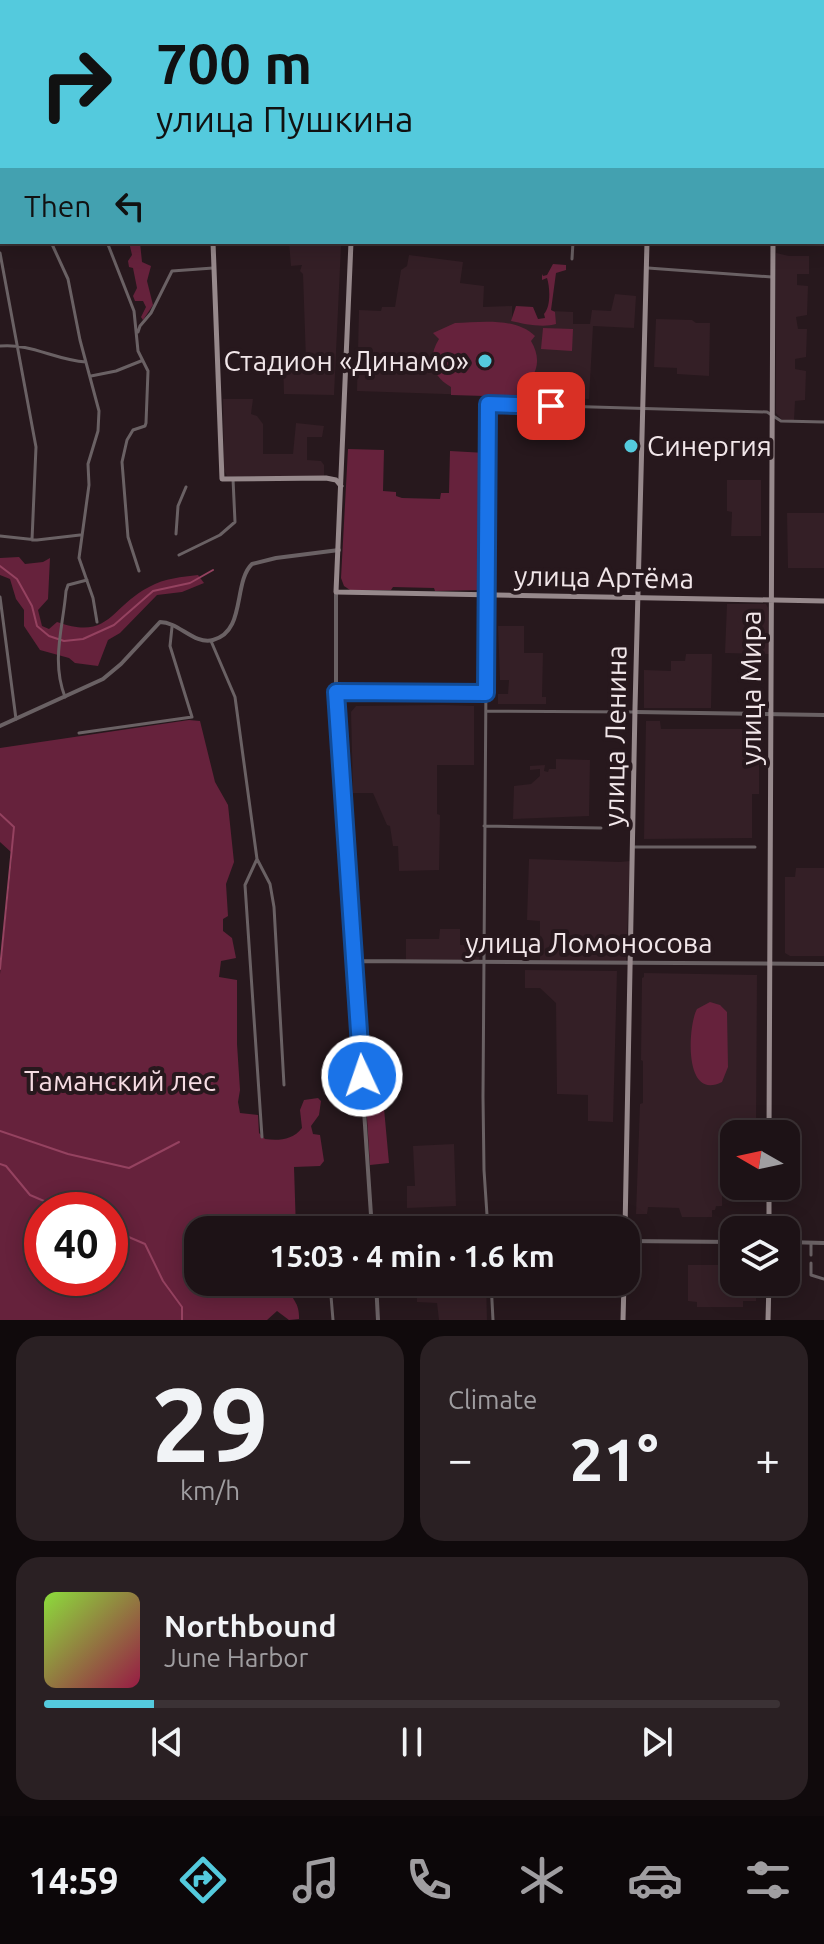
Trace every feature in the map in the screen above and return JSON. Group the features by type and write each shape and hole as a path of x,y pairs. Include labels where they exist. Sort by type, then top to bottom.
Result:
{"main road":[{"path":"213,244 222,479 326,478 336,480 342,488"},
{"path":"336,592 351,244"},
{"name":"улица Ленина","path":"625,1216 647,244"},
{"name":"улица Мира","path":"769,1120 773,244"},
{"path":"326,478 339,474 343,458"},
{"name":"улица Артёма","path":"336,592 824,601"},
{"path":"623,1320 624,1296"},
{"path":"768,1320 769,1296"}],"street":[{"path":"52,244 68,279 99,420 96,442 88,464 89,485 79,558 97,622"},
{"path":"108,244 134,311 136,340 148,378 146,423 133,430 127,440 122,462 128,537 139,571"},
{"path":"572,259 573,244"},
{"path":"0,253 36,447 32,540"},
{"path":"136,340 140,326 151,313 172,271 214,268"},
{"path":"646,268 772,277"},
{"path":"0,346 16,345 87,362"},
{"path":"91,376 142,361"},
{"path":"487,1216 483,1150 488,404 767,412 781,421 824,422"},
{"path":"179,555 220,535 235,522 233,479"},
{"path":"176,534 178,506 186,487"},
{"path":"0,536 32,540 81,535"},
{"path":"0,726 111,673 156,625 164,622 173,624 197,638 211,641 222,636 229,628 249,567 276,558 339,550"},
{"path":"65,697 58,679 58,647 68,585 87,580"},
{"path":"336,592 336,692 371,1216"},
{"path":"0,597 16,719"},
{"path":"79,733 192,717 170,646 173,624"},
{"path":"211,641 235,697 257,859 270,884 274,907 284,1085"},
{"path":"336,692 486,693"},
{"path":"486,711 824,715"},
{"path":"484,826 601,828"},
{"path":"633,847 755,847"},
{"path":"257,859 245,885 262,1137"},
{"name":"улица Ломоносова","path":"354,961 824,964"},
{"path":"640,1241 720,1242"},
{"path":"800,1243 824,1243"},
{"path":"811,1243 811,1255"},
{"path":"811,1263 811,1275 824,1279"},
{"path":"331,1296 333,1320"},
{"path":"377,1296 378,1320"},
{"path":"492,1296 493,1320"}],"shaded area":[{"path":"289,244 341,246 334,395 284,394 283,361 306,361 302,265 291,266"},
{"path":"776,253 809,256 809,274 797,274 797,285 808,286 807,315 796,317 798,329 807,329 806,357 795,359 795,369 806,371 805,400 795,401 794,420 782,420 776,413"},
{"path":"409,255 463,262 460,283 484,286 483,307 512,306 512,320 551,322 552,311 573,312 573,324 590,324 592,310 611,311 615,294 636,296 634,328 593,326 589,399 357,391 359,310 381,311 382,307 395,307 401,270 407,266"},
{"path":"656,319 710,323 709,376 677,374 677,368 654,367"},
{"path":"223,399 253,399 251,414 263,424 263,454 293,454 296,423 324,426 322,437 307,437 307,460 321,461 324,478 227,476 224,470"},
{"path":"727,480 761,480 761,536 731,536 732,512 727,511"},
{"path":"787,513 824,513 824,568 788,568"},
{"path":"727,604 766,604 769,654 725,653"},
{"path":"498,626 524,626 524,653 543,653 542,697 546,697 546,704 498,704 498,694 508,694 509,680 500,680"},
{"path":"686,654 712,654 711,708 644,708 644,670 671,671 671,661 685,661"},
{"path":"356,706 474,706 474,765 437,765 439,870 399,871 398,846 393,846 390,826 373,793 353,793 351,712"},
{"path":"646,721 660,721 661,729 745,729 746,721 759,722 759,794 752,794 752,838 644,839"},
{"path":"556,759 590,760 589,816 513,819 514,786 531,784 540,776 540,769 530,770 530,766 545,765 544,771 548,772 549,769 556,769"},
{"path":"529,859 630,861 626,961 540,961 540,921 527,920"},
{"path":"796,868 824,868 824,956 790,956 785,953 785,877 795,877"},
{"path":"440,929 460,929 460,945 481,945 479,960 406,960 406,939 439,939"},
{"path":"525,970 617,971 613,1122 588,1121 588,1095 557,1094 556,1003 540,988 525,988"},
{"path":"644,973 757,975 756,1120 720,1120 722,1206 712,1210 712,1217 682,1217 679,1208 648,1207 647,1214 636,1214 640,1104 643,1103"},
{"path":"454,1144 456,1206 407,1208 407,1186 415,1186 413,1146"},
{"path":"720,1250 720,1296 756,1296 756,1301 743,1301 743,1307 697,1307 697,1302 688,1301 688,1265 719,1265"},
{"path":"417,1296 486,1296 487,1320 439,1320 437,1303 417,1302"}],"green space":[{"path":"129,244 140,244 142,262 151,266 147,281 153,305 143,320 141,317 146,307 143,301 135,301 133,296 137,288 133,268 129,267 128,261 132,255"},
{"path":"553,264 566,265 566,270 556,273 551,310 555,312 556,324 539,326 511,321 516,306 533,307 538,319 545,318 549,292 547,278 542,280 542,274 547,275"},
{"name":"Стадион «Динамо»","path":"455,323 508,323 535,336 531,341 536,367 530,379 519,387 518,397 451,395 451,387 439,378 433,366 433,353 439,339 433,333"},
{"path":"543,328 573,329 572,351 541,349"},
{"path":"348,449 384,450 383,491 396,492 396,496 402,498 440,499 441,493 449,493 450,451 486,453 483,590 435,591 434,588 393,587 391,590 350,590 344,586 341,578"},
{"path":"19,557 25,564 50,558 48,599 38,610 42,626 49,629 57,622 75,627 99,625 136,595 167,580 198,575 204,583 182,592 157,595 120,633 108,640 98,666 75,663 69,658 40,650 24,626 24,610 16,599 10,579 0,575 0,558"},
{"name":"Таманский лес","path":"189,720 200,721 215,782 228,805 234,862 226,884 228,916 223,919 223,931 232,938 236,958 221,961 219,977 237,980 240,1113 258,1115 259,1133 265,1139 285,1139 302,1128 300,1110 304,1100 318,1098 321,1101 319,1115 311,1126 313,1134 320,1135 324,1161 320,1166 294,1167 296,1216 184,1216 184,1296 292,1296 298,1307 299,1319 289,1320 277,1311 267,1320 0,1320 0,974 12,858 11,852 0,842 0,748"},
{"path":"710,1002 720,1005 727,1012 728,1067 722,1082 709,1085 700,1081 695,1072 691,1044 697,1009"},
{"path":"379,1054 389,1163 370,1165 363,1055"}],"waterway":[{"path":"0,566 17,579 32,606 37,626 49,636 64,641 83,639 114,625 153,591 190,583 213,570"},
{"path":"0,814 14,827 0,969"},
{"path":"0,1131 68,1154 129,1168 179,1142"},
{"path":"0,1164 6,1166 28,1192"},
{"path":"128,1237 145,1244 163,1281 182,1307 182,1320"}],"place":[{"name":"Стадион «Динамо»","path":"485,361"},
{"name":"Синергия","path":"631,446"}],"route":[{"path":"362,1076 336,692 486,693 488,404 551,406"}]}
